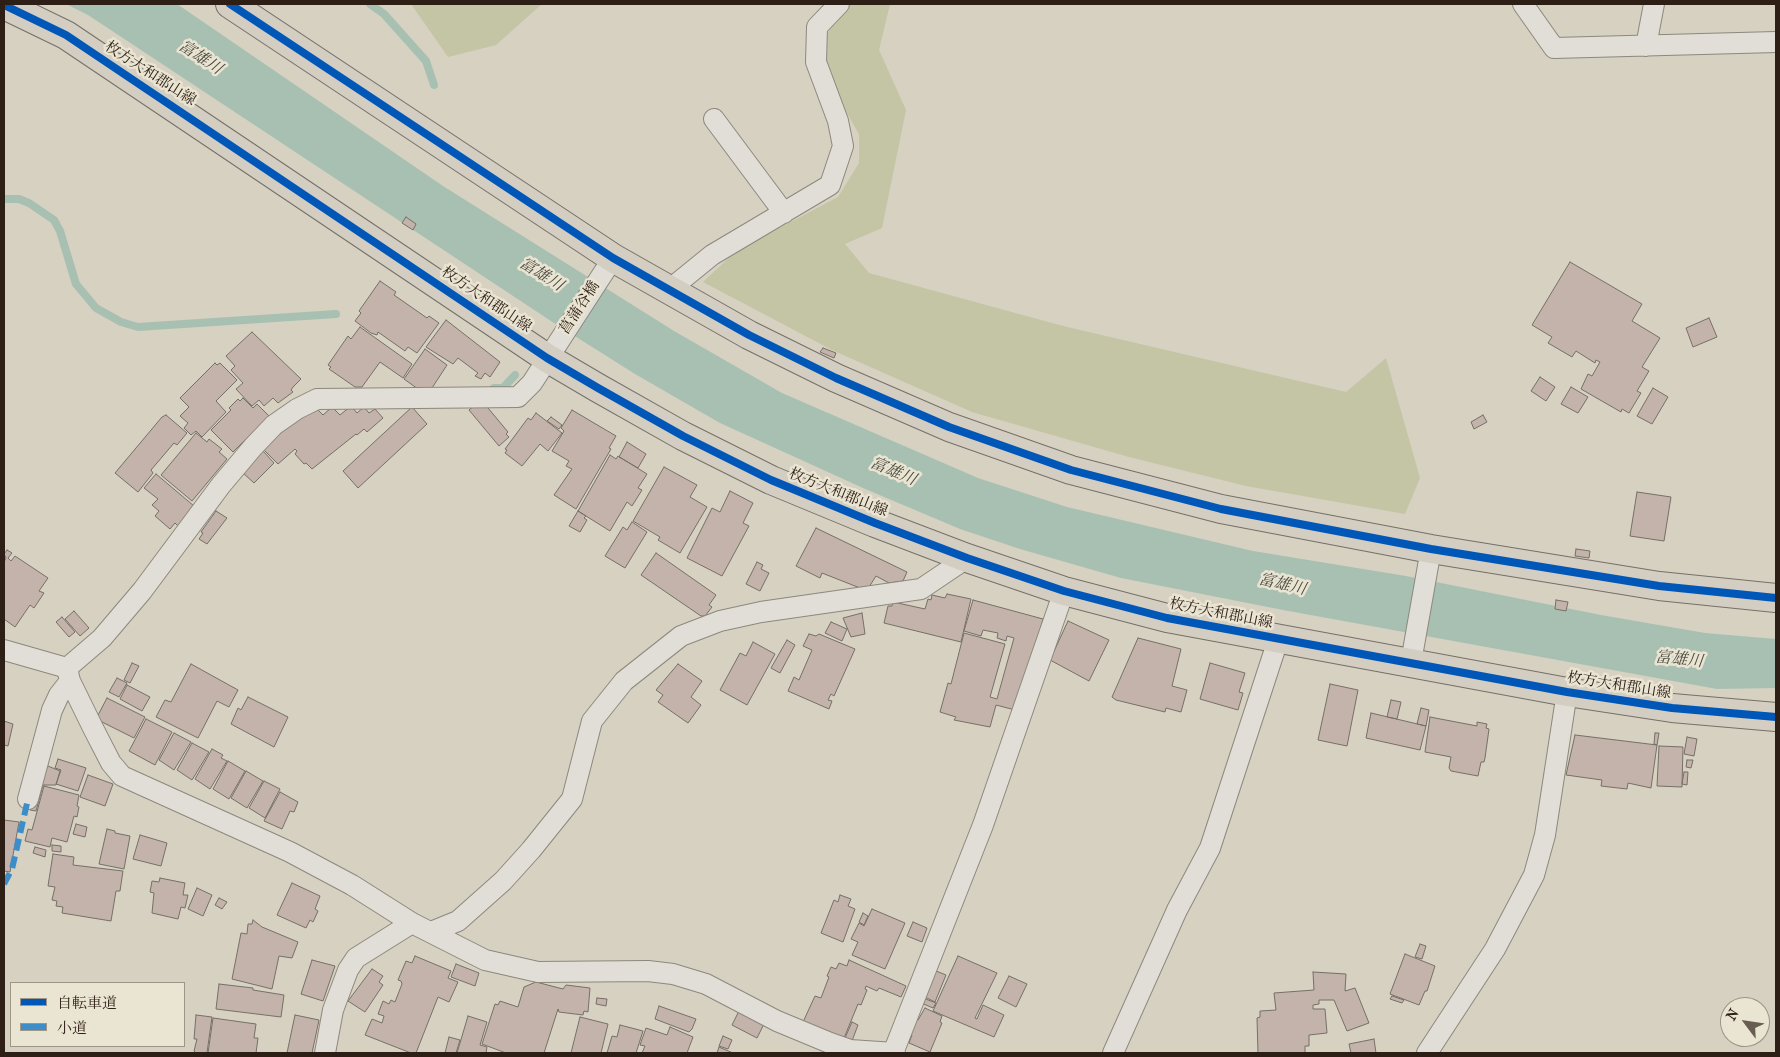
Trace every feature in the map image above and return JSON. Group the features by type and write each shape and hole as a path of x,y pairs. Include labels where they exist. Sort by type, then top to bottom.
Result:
{"main road":[{"path":"230,4 613,258 750,335 836,378 949,427 1071,470 1221,509 1431,549 1659,586 1776,598"},
{"name":"枚方大和郡山線","path":"4,5 66,35 548,358 683,436 771,480 967,558 1064,591 1167,618 1567,692 1672,708 1776,717"}],"street":[{"path":"669,290 712,255 830,185 842,146 838,121 816,62 817,26 839,4"},
{"path":"1523,4 1554,48 1776,42"},
{"path":"1646,46 1654,4"},
{"path":"714,119 784,212"},
{"name":"菖蒲谷橋","path":"69,675 142,591 221,485 274,425 297,409 317,399 518,397 532,382 613,258"},
{"path":"1411,662 1431,549"},
{"path":"431,932 458,921 503,881 531,850 572,799 592,721 624,681 682,636 720,621 761,612 921,589 967,558"},
{"path":"4,650 69,675 111,764 122,776 290,852 352,885 412,923 485,960 538,972 648,971 673,974 706,984 828,1048 894,1053 983,824 1064,591"},
{"path":"1113,1053 1177,910 1210,848 1278,640"},
{"path":"28,799 52,710 69,675"},
{"path":"1427,1053 1495,949 1534,875 1545,835 1567,692"},
{"path":"325,1053 333,1010 348,970 356,958 412,923"}],"shaded area":[{"path":"411,4 542,4 496,45 448,57"},
{"path":"847,4 890,4 879,50 906,110 882,228 845,244 869,273 1063,326 1346,392 1386,358 1420,478 1405,514 1246,486 1129,457 972,412 832,350 703,282 736,251 838,197 859,163 859,134 830,84 823,40"}],"water":[{"name":"富雄川","path":"66,4 177,4 443,186 674,331 782,393 978,478 1067,507 1253,551 1406,576 1601,615 1705,633 1776,639 1776,688 1717,689 1283,610 1121,578 1020,549 960,529 863,488 720,423 635,374 554,323 88,15"}],"building":[{"path":"406,217 416,224 413,230 402,223"},
{"path":"1570,262 1642,304 1632,321 1660,338 1642,367 1649,371 1637,391 1641,393 1629,413 1622,409 1621,412 1581,389 1588,374 1592,376 1600,362 1596,360 1595,363 1576,351 1572,357 1548,343 1552,337 1532,325"},
{"path":"380,281 396,292 394,295 427,318 429,316 439,323 417,353 408,347 405,351 378,332 377,335 371,333 355,321 361,313 359,311"},
{"path":"1709,318 1717,337 1693,347 1686,328"},
{"path":"446,320 500,362 490,377 485,373 481,379 475,376 478,373 458,358 453,364 426,347"},
{"path":"360,327 412,364 403,378 380,362 362,387 355,387 329,369 331,367 328,365 348,336 351,339"},
{"path":"252,332 301,379 291,390 293,392 278,403 273,398 264,406 259,400 252,406 236,389 243,383 231,370 235,366 226,356"},
{"path":"823,348 836,353 834,358 820,352"},
{"path":"425,349 447,365 432,388 418,389 404,379"},
{"path":"215,363 217,365 220,363 237,380 216,401 226,412 202,437 196,431 191,435 184,428 188,423 180,416 189,407 180,398"},
{"path":"1540,377 1555,387 1546,401 1531,391"},
{"path":"1571,387 1588,397 1578,413 1561,404"},
{"path":"1653,388 1668,397 1652,424 1637,416"},
{"path":"243,398 253,408 257,404 269,416 233,452 211,430 231,410 229,408 238,399 240,401"},
{"path":"479,402 483,402 508,432 506,434 509,437 499,446 469,410"},
{"path":"351,406 357,413 364,407 369,413 375,409 383,418 367,432 364,429 356,434 312,469 306,463 304,464 295,454 297,451 295,449 278,464 263,449 283,431 316,408 323,415 332,407 340,415"},
{"path":"412,407 427,424 358,488 343,471"},
{"path":"572,410 616,436 609,448 611,449 576,509 554,495 572,469 566,466 569,461 552,451 564,431 561,428"},
{"path":"536,413 562,433 548,451 540,444 522,466 505,453 507,450 505,449 528,418 531,420"},
{"path":"166,415 187,433 177,445 174,443 151,470 153,473 138,492 115,473 162,417"},
{"path":"1483,415 1487,422 1474,429 1471,422"},
{"path":"551,417 562,425 559,429 547,421"},
{"path":"196,433 207,442 209,439 222,449 219,452 227,459 192,501 161,475"},
{"path":"627,442 646,454 638,468 619,457"},
{"path":"263,451 274,463 254,483 242,472"},
{"path":"610,455 616,459 618,456 647,474 638,488 642,490 632,506 627,502 610,531 578,511"},
{"path":"664,467 697,485 690,497 707,507 680,553 658,540 660,537 633,521"},
{"path":"156,474 194,506 178,526 175,523 170,529 155,516 159,511 152,505 158,499 144,488"},
{"path":"730,491 753,503 743,523 749,526 722,576 687,558 712,508 720,512"},
{"path":"1637,492 1671,497 1664,541 1630,536"},
{"path":"216,511 227,518 207,544 199,539 203,533 201,532"},
{"path":"578,511 586,516 584,518 587,520 580,532 569,526"},
{"path":"632,522 647,532 625,568 605,556 623,527 627,530"},
{"path":"816,528 907,572 903,581 889,583 876,576 869,587 860,588 822,573 820,578 796,566"},
{"path":"1576,549 1590,551 1589,558 1575,556"},
{"path":"7,550 12,553 8,558 11,561 15,556 48,578 39,591 44,593 34,608 30,605 15,627 4,619 4,562 6,558 4,554"},
{"path":"656,553 716,595 709,605 712,607 705,616 701,616 641,575"},
{"path":"757,562 763,565 761,569 769,573 760,591 746,584"},
{"path":"947,594 971,599 961,642 884,623 888,606 892,606 893,602 925,609 928,599 931,600 932,595 945,598"},
{"path":"973,600 1043,619 1019,711 996,705 990,727 954,720 956,717 940,712 948,683 951,684 964,633 1005,644 990,697 997,699 1014,638 1007,636 1006,641 997,638 998,633 983,630 981,636 964,631"},
{"path":"1556,600 1568,602 1566,611 1555,609"},
{"path":"74,611 89,628 80,636 65,619"},
{"path":"862,613 865,634 851,637 843,618"},
{"path":"62,617 75,632 69,637 56,622"},
{"path":"1068,621 1109,640 1089,681 1050,660"},
{"path":"831,622 847,629 842,641 825,633"},
{"path":"809,634 816,636 819,634 855,649 834,696 831,694 828,700 832,701 829,709 788,691 794,677 799,680 812,650 803,646"},
{"path":"1138,638 1181,649 1172,686 1187,690 1181,712 1166,708 1165,712 1116,700 1112,697"},
{"path":"787,640 795,645 780,673 771,668"},
{"path":"753,642 775,654 747,705 720,690 740,653 746,656"},
{"path":"132,663 139,666 130,683 124,680"},
{"path":"1210,663 1245,673 1239,692 1243,693 1238,710 1200,699"},
{"path":"191,664 238,690 229,707 217,701 198,738 156,717 165,700 171,702"},
{"path":"678,664 702,681 691,697 701,705 688,723 658,702 663,695 656,690"},
{"path":"117,678 127,683 119,697 109,692"},
{"path":"1330,684 1358,690 1347,746 1318,740"},
{"path":"127,685 150,697 142,711 120,699"},
{"path":"248,697 288,717 274,747 231,724 238,708 241,710"},
{"path":"107,698 145,717 134,738 96,719"},
{"path":"1391,700 1401,702 1397,719 1387,717"},
{"path":"1421,708 1429,710 1426,726 1417,724"},
{"path":"1371,713 1426,726 1420,750 1366,738"},
{"path":"1430,717 1477,726 1477,722 1487,724 1486,728 1489,729 1485,758 1484,762 1481,762 1478,776 1451,771 1449,768 1451,757 1425,752"},
{"path":"146,719 172,732 155,765 129,751"},
{"path":"4,721 13,724 8,746 4,745"},
{"path":"174,733 191,742 174,770 159,760"},
{"path":"1655,733 1659,733 1657,745 1654,744"},
{"path":"1575,735 1657,745 1651,788 1628,783 1627,789 1601,786 1602,780 1566,775"},
{"path":"1687,737 1697,739 1694,756 1684,754"},
{"path":"192,743 209,752 192,780 177,770"},
{"path":"1659,746 1683,747 1682,787 1657,786"},
{"path":"212,749 223,755 221,758 227,761 210,789 195,779"},
{"path":"58,759 86,768 78,791 56,784 61,770 55,768"},
{"path":"1687,760 1693,760 1691,768 1686,767"},
{"path":"228,761 245,771 229,799 213,789"},
{"path":"43,764 60,771 56,785 43,785 36,811 30,810"},
{"path":"246,771 263,781 247,808 231,798"},
{"path":"1684,772 1688,772 1687,785 1682,784"},
{"path":"88,775 113,784 105,806 80,797"},
{"path":"264,781 280,789 265,818 249,808"},
{"path":"44,786 79,795 77,817 74,816 67,842 52,838 50,847 25,841 28,829 32,830"},
{"path":"280,792 298,802 294,812 290,811 282,829 264,821"},
{"path":"4,820 19,822 10,872 4,871"},
{"path":"76,824 87,827 85,837 73,834"},
{"path":"107,829 130,836 124,869 99,864"},
{"path":"140,835 167,843 161,866 133,859"},
{"path":"52,845 61,846 61,852 52,851"},
{"path":"35,847 46,850 45,857 33,853"},
{"path":"53,854 74,857 73,865 123,871 120,891 116,891 111,921 62,913 63,907 56,906 57,901 52,900 55,887 48,886"},
{"path":"160,878 185,883 183,895 188,895 185,908 181,907 178,919 152,913 154,893 150,892 152,881 159,882"},
{"path":"292,883 320,896 315,909 318,911 313,922 310,920 306,928 277,915"},
{"path":"197,888 212,895 203,916 188,909"},
{"path":"840,895 851,899 848,906 855,909 843,942 821,933 834,900 838,902"},
{"path":"219,898 227,902 222,909 215,905"},
{"path":"872,909 905,923 885,969 852,955 858,942 851,939 859,923 864,926"},
{"path":"863,913 868,916 864,925 859,922"},
{"path":"253,920 262,927 298,942 292,958 279,956 272,989 232,979 241,933 247,934 248,924 252,924"},
{"path":"913,922 927,928 922,942 907,936"},
{"path":"1420,944 1426,946 1422,959 1415,957"},
{"path":"1405,954 1435,966 1427,991 1425,991 1419,1005 1390,994"},
{"path":"415,956 451,971 448,978 458,982 449,1002 438,997 416,1053 411,1053 365,1035 372,1019 382,1023 384,1016 378,1014 383,1001 389,1004 391,1000 395,1002 402,984 398,980 406,961 412,963"},
{"path":"958,956 997,973 975,1018 977,1019 983,1005 1004,1015 994,1037 933,1011"},
{"path":"312,960 335,966 323,1001 301,994"},
{"path":"849,960 906,986 901,997 879,988 877,991 866,986 865,989 867,990 861,1005 858,1004 844,1038 803,1022 815,996 821,998 831,967 836,969 839,963 847,966"},
{"path":"456,964 479,973 475,986 451,977"},
{"path":"372,969 383,976 379,982 383,985 365,1012 348,1001"},
{"path":"936,971 946,975 935,1002 925,997"},
{"path":"1313,972 1346,974 1345,991 1355,988 1369,1023 1347,1031 1334,1000 1319,1000 1319,1004 1313,1005 1313,1009 1325,1009 1327,1033 1309,1035 1309,1046 1305,1046 1305,1053 1258,1053 1257,1018 1260,1017 1260,1011 1276,1010 1274,993 1314,990"},
{"path":"1009,976 1027,984 1016,1007 998,998"},
{"path":"536,982 563,989 566,985 590,988 588,1012 584,1011 583,1015 559,1012 558,1009 544,1053 506,1053 482,1044 495,1004 498,1005 500,1001 518,1007 524,987"},
{"path":"219,984 253,988 253,990 284,995 281,1017 216,1009"},
{"path":"1392,996 1404,1000 1402,1003 1390,999"},
{"path":"597,998 607,999 606,1006 596,1004"},
{"path":"923,998 936,1003 933,1008 921,1003"},
{"path":"659,1006 696,1019 692,1029 689,1032 655,1019"},
{"path":"925,1008 942,1016 940,1022 942,1023 930,1052 909,1043 912,1035 908,1033 914,1019 918,1020"},
{"path":"739,1011 764,1024 757,1038 732,1025"},
{"path":"196,1015 212,1017 207,1053 196,1053 194,1051 197,1039 194,1039"},
{"path":"295,1015 319,1020 312,1053 287,1053"},
{"path":"468,1016 487,1022 480,1045 487,1047 486,1053 457,1053"},
{"path":"580,1017 608,1024 601,1053 571,1053"},
{"path":"213,1018 256,1024 254,1038 258,1038 256,1053 208,1053"},
{"path":"852,1022 858,1025 852,1041 845,1038"},
{"path":"620,1025 643,1031 636,1053 607,1053 612,1036 617,1037"},
{"path":"670,1027 693,1037 687,1053 642,1053 645,1046 640,1045 646,1028 667,1035"},
{"path":"723,1036 732,1040 728,1049 719,1046"},
{"path":"449,1037 460,1040 456,1053 445,1053"},
{"path":"1374,1039 1376,1053 1351,1053 1349,1044"},
{"path":"719,1047 733,1053 717,1053"}],"waterway":[{"path":"370,4 384,14 426,61 434,85"},
{"path":"4,199 19,199 29,203 54,220 60,231 76,284 96,308 121,322 138,327 336,314"},
{"path":"494,388 503,388 515,375"}],"marked path":[{"path":"4,884 12,869 28,799"}],"cycle path":[{"path":"230,4 613,258 749,335 836,378 949,427 1071,470 1221,509 1431,549 1659,586 1776,598"},
{"path":"4,5 66,35 547,358 683,436 771,480 875,523 967,558 1064,591 1167,618 1567,692 1672,708 1776,717"}]}
